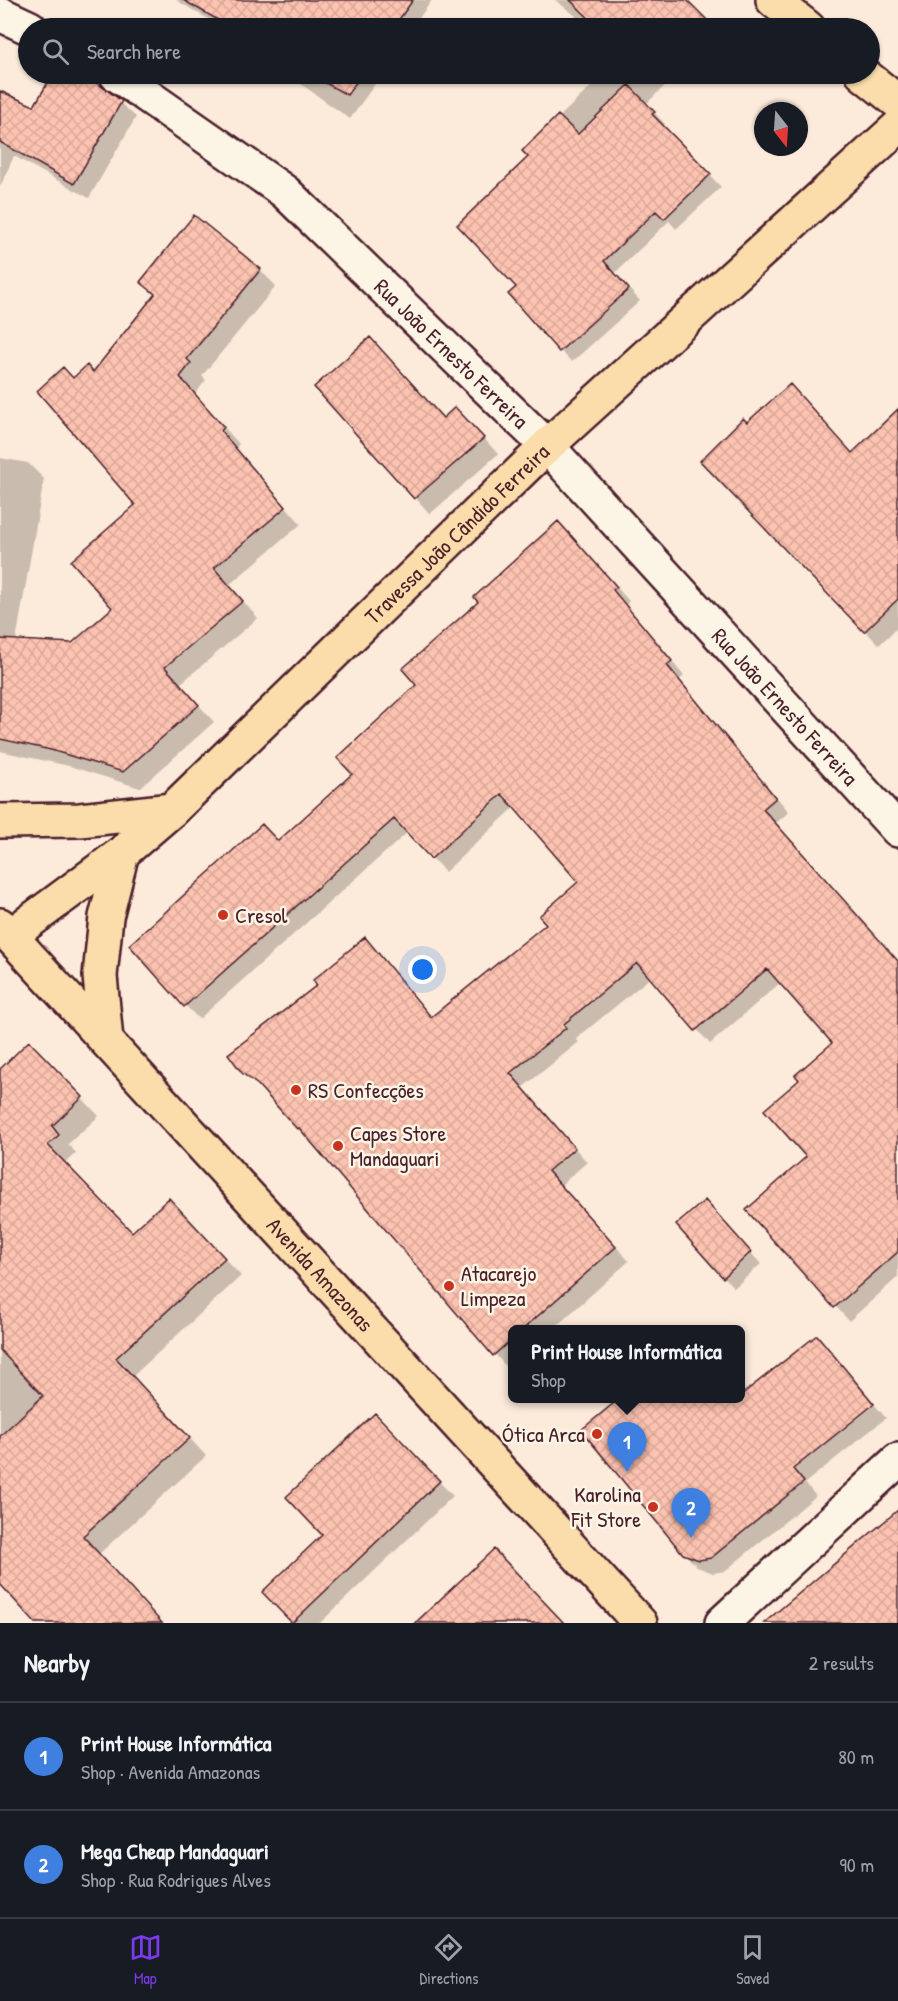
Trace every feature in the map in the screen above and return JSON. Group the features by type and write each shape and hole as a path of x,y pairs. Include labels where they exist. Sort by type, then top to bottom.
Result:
{"main road":[{"path":"773,0 796,18"},
{"path":"876,84 898,102"},
{"name":"Travessa João Cândido Ferreira","path":"5,930 122,853 172,810 547,446 898,127"},
{"path":"0,821 80,820 172,810"},
{"path":"106,1040 100,976 106,916 122,853"},
{"name":"Avenida Amazonas","path":"5,930 640,1623"}],"street":[{"path":"0,14 18,22"},
{"name":"Rua João Ernesto Ferreira","path":"130,84 285,192 547,446 898,830"},
{"path":"722,1623 898,1460"}],"building":[{"path":"183,0 413,0 400,18 214,18"},
{"path":"570,0 687,0 705,18 589,18"},
{"path":"47,84 98,84 122,101 74,184 0,142 0,91 34,106"},
{"path":"328,84 355,84 347,95"},
{"path":"629,85 655,112 652,114 711,174 664,219 656,211 604,261 629,289 559,352 508,294 516,287 457,225 528,157 522,151 558,115 578,134"},
{"path":"194,215 261,269 187,359 191,363 180,377 224,427 221,431 286,507 214,568 243,601 165,667 199,705 123,772 51,750 0,739 0,639 72,643 112,608 71,561 135,505 37,391 63,367 73,378 87,365 93,372 155,294 140,282"},
{"path":"370,337 443,418 455,407 484,438 414,499 314,387"},
{"path":"790,384 852,453 898,409 898,599 864,632 700,461 743,418 747,422"},
{"path":"558,521 617,587 613,590 672,661 667,665 776,798 763,809 898,961 898,1252 834,1308 746,1210 806,1157 764,1110 799,1080 795,1075 832,1043 767,969 695,1031 637,963 564,1024 566,1028 510,1073 575,1148 548,1171 616,1247 528,1325 508,1325 508,1342 493,1356 299,1128 297,1129 258,1085 242,1073 228,1054 317,985 313,980 365,937 431,1017 546,924 539,916 578,882 502,794 431,859 394,819 184,1007 129,945 262,824 278,841 352,774 337,758 416,685 402,669 478,602 474,597"},
{"path":"29,1041 83,1097 52,1126 59,1135 48,1145 132,1232 169,1198 225,1258 116,1358 190,1438 83,1536 162,1623 35,1623 0,1584 0,1436 43,1396 0,1350 0,1069"},
{"path":"705,1200 751,1252 723,1278 676,1225"},
{"path":"817,1335 874,1404 793,1469 804,1482 711,1558 699,1560 683,1554 581,1430 614,1403 745,1403 745,1392"},
{"path":"375,1413 440,1481 292,1623 262,1592 322,1535 286,1497"},
{"path":"898,1510 898,1623 764,1623"},
{"path":"494,1549 564,1623 415,1623"}],"place":[{"name":"Cresol","path":"223,915"},
{"name":"RS Confecções","path":"296,1090"},
{"name":"Capes Store Mandaguari","path":"338,1146"},
{"name":"Atacarejo Limpeza","path":"449,1286"},
{"name":"Ótica Arca","path":"597,1434"},
{"name":"Print House Informática","path":"627,1472"},
{"name":"Karolina Fit Store","path":"653,1507"},
{"name":"Mega Cheap Mandaguari","path":"691,1538"}]}
